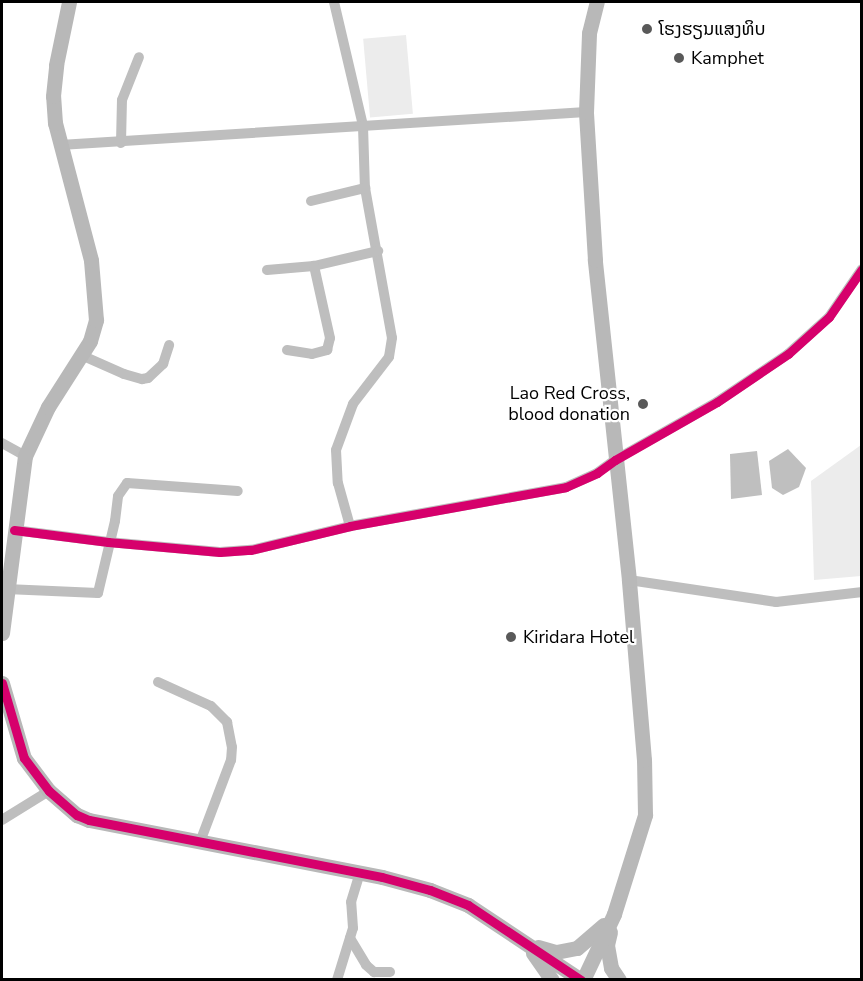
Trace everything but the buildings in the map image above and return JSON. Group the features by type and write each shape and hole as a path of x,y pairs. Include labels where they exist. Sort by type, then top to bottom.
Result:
{"street":[{"path":"2,633 25,456 48,407 90,341 96,320 93,276 60,145 53,96 56,65 69,2"},
{"path":"334,2 363,126 365,188 378,251 392,345 385,364 368,381 353,404 336,450 338,483 350,526"},
{"path":"597,2 589,33 586,112 595,260 629,580 645,815 643,829 614,914 607,945 611,968 619,980"},
{"path":"121,143 122,100 139,57"},
{"path":"60,145 121,143 586,112"},
{"path":"311,201 365,188"},
{"path":"267,270 314,266 378,251"},
{"path":"286,350 312,354 327,350 330,338 314,266"},
{"path":"14,530 108,542 220,552 251,550 350,526 566,487 597,473 615,460 717,402 788,354 834,311 861,269"},
{"path":"81,355 124,374 142,379 148,378 163,364 169,345"},
{"path":"2,443 25,456"},
{"path":"6,589 98,593 108,542 115,521 118,496 127,483 238,490"},
{"path":"629,580 776,602 861,592"},
{"path":"158,682 211,706 227,722 232,747 231,760 200,842"},
{"path":"2,683 24,758 49,791 66,808 89,820 359,875 382,877 430,890 468,905 582,980 614,914"},
{"path":"2,820 49,791"},
{"path":"337,980 351,938 351,902 359,875"},
{"path":"526,943 556,952 577,948 592,938 614,914"},
{"path":"351,938 366,965 374,972 390,972"},
{"path":"526,943 552,980"}],"shaded area":[{"path":"406,35 413,114 370,117 363,39"},
{"path":"861,445 861,576 814,580 811,481"},
{"path":"788,449 806,468 799,487 783,495 772,488 769,461"},
{"path":"757,451 762,495 731,499 730,454"}],"cycle path":[{"path":"14,530 108,542 220,552 251,550 350,526 566,487 597,473 615,460 717,402 788,354 829,317 862,269"},
{"path":"2,683 24,758 49,791 77,815 89,820 382,877 430,890 468,905 581,980"}],"place":[{"name":"ໂຮງຮຽນແສງທິບ","path":"647,29"},
{"name":"Kamphet","path":"679,58"},
{"name":"Lao Red Cross, blood donation","path":"643,404"},
{"name":"Kiridara Hotel","path":"511,637"}]}
